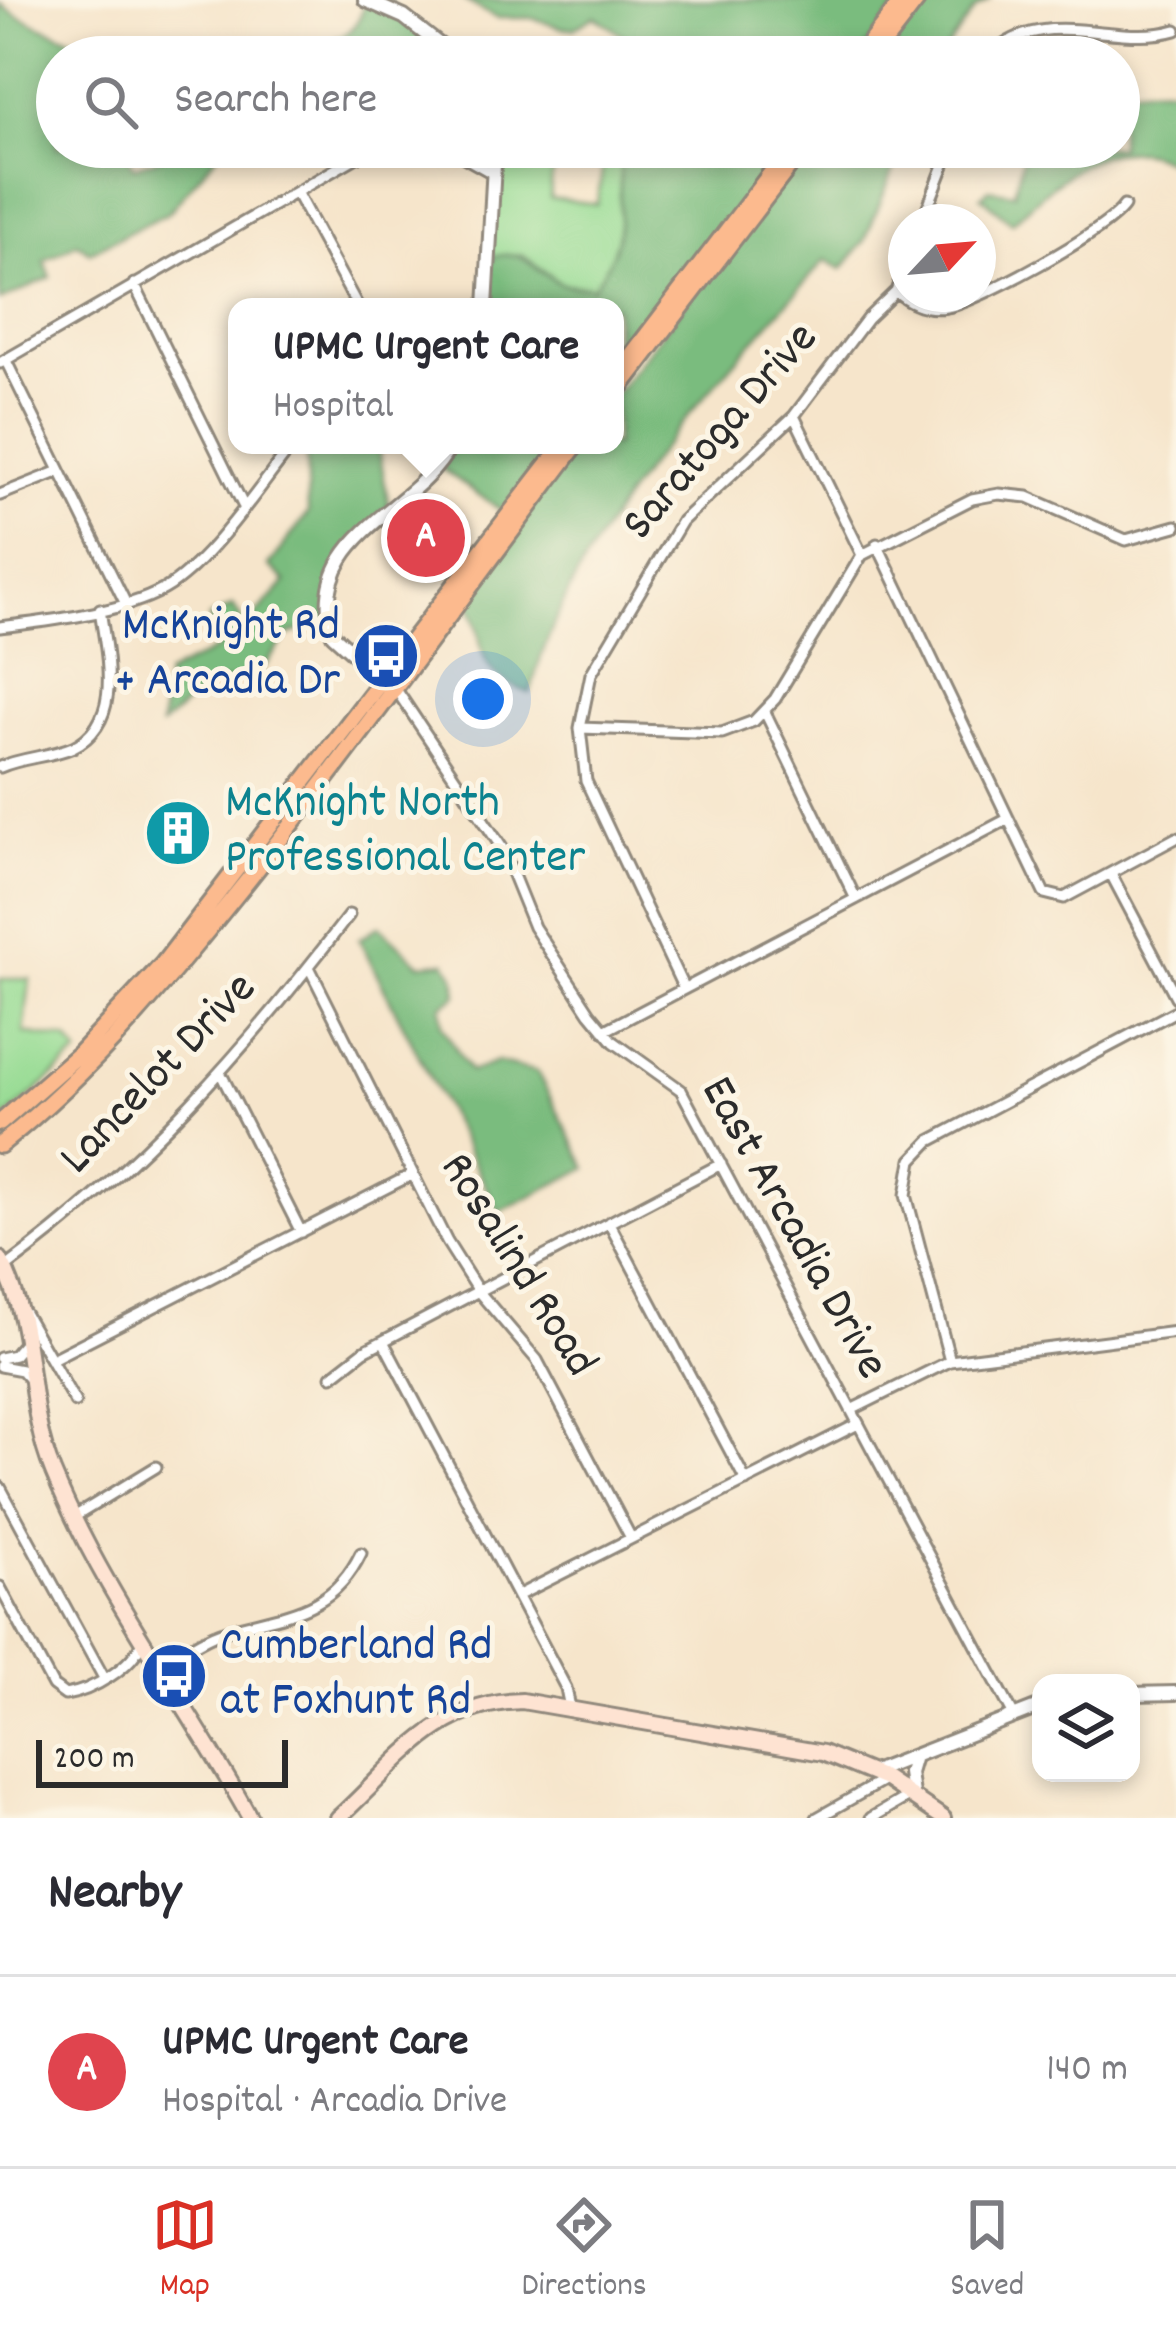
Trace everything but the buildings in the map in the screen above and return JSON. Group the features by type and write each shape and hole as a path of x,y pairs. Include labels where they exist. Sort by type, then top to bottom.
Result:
{"highway":[{"path":"876,36 903,0"},
{"path":"889,36 916,0"},
{"path":"624,365 774,168"},
{"path":"624,382 788,168"},
{"path":"0,1145 91,1066 148,1003 556,454"},
{"path":"0,1123 143,988 569,454"}],"main road":[{"path":"2,1263 24,1313 46,1454 74,1516 250,1818"},
{"path":"338,1818 412,1742 463,1711 522,1701 692,1734 807,1749 880,1775 943,1818"}],"street":[{"path":"364,0 404,17 428,36"},
{"path":"1018,36 1036,30 1143,36 1176,30"},
{"path":"125,602 3,363 338,168"},
{"path":"483,168 494,174"},
{"path":"487,298 494,168"},
{"path":"929,204 943,168"},
{"path":"296,192 353,298"},
{"path":"996,284 1102,230 1124,206"},
{"path":"134,284 243,505"},
{"name":"Saratoga Drive","path":"685,989 589,787 580,728 596,661 674,533 715,486 794,416 888,299"},
{"path":"794,416 862,555"},
{"path":"0,627 100,609 174,583 286,454"},
{"path":"388,680 329,618 330,588 346,552 372,521 445,454"},
{"path":"0,494 60,471"},
{"path":"580,728 722,733 747,725 765,712 862,555 972,499 1000,494 1038,500 1120,539 1176,526"},
{"path":"878,544 1048,897 1064,898 1176,838"},
{"path":"0,767 68,749 98,722 109,683 100,609"},
{"name":"East Arcadia Drive","path":"388,680 502,848 534,927 604,1031 681,1090 1013,1714"},
{"path":"765,712 856,898"},
{"path":"604,1031 1008,819"},
{"path":"1111,874 1176,997"},
{"name":"Lancelot Drive","path":"2,1263 117,1180 222,1076 350,915"},
{"name":"Rosalind Road","path":"309,967 478,1291 537,1360 632,1538"},
{"path":"950,1361 906,1195 912,1160 931,1141 1176,1011"},
{"path":"222,1076 301,1232"},
{"path":"332,1376 383,1341 721,1164"},
{"path":"52,1359 413,1174"},
{"path":"609,1223 746,1480"},
{"path":"24,1313 75,1402"},
{"path":"851,1410 950,1361 1176,1332"},
{"path":"0,1362 29,1337"},
{"path":"383,1341 566,1688 570,1708"},
{"path":"0,1362 21,1370 33,1385"},
{"path":"518,1595 858,1424"},
{"path":"74,1516 156,1467"},
{"path":"0,1487 104,1678"},
{"path":"132,1660 159,1663 217,1634 275,1622 339,1586 361,1553"},
{"path":"0,1587 56,1690 71,1695 104,1678 132,1660 142,1635"},
{"path":"1140,1694 1176,1693"},
{"path":"817,1818 915,1755 1032,1709"},
{"path":"871,1818 912,1794 909,1768 915,1755"}],"green space":[{"path":"365,0 392,0 387,9 427,33 341,36 362,12"},
{"path":"464,0 903,0 875,36 624,36 595,16 574,28 531,18 496,18"},
{"path":"917,0 989,0 975,9 956,36 889,36"},
{"path":"0,4 66,36 36,36 36,168 206,168 169,212 90,252 77,243 44,261 51,277 0,301"},
{"path":"1176,87 1176,166 1140,152 1140,88"},
{"path":"494,168 552,168 550,198 597,204 603,168 621,168 618,234 606,268 593,287 562,284 522,255 491,258"},
{"path":"621,168 775,168 624,365 624,298 487,298 491,258 503,255 521,258 562,284 593,287 614,251"},
{"path":"788,168 894,168 864,242 842,269 825,260 694,409 613,515 551,631 530,693 496,675 488,665 465,593 569,454 624,454 624,382"},
{"path":"1020,168 1078,168 1012,223 996,204 981,196 989,189 1014,193"},
{"path":"306,454 380,454 389,506 346,552 329,618 288,635 257,676 210,684 161,726 166,675 219,648 209,618 233,606 246,626 286,582 269,566 308,513"},
{"path":"445,454 556,454 509,516 438,466"},
{"path":"379,926 420,964 446,962 455,976 457,995 441,1006 442,1026 470,1072 497,1062 537,1072 587,1168 499,1212 359,939"},
{"path":"0,979 30,979 24,1033 67,1040 79,1054 0,1123"}],"place":[{"name":"UPMC Urgent Care","path":"426,538"},
{"name":"McKnight Rd + Arcadia Dr","path":"386,656"},
{"name":"McKnight North Professional Center","path":"178,833"},
{"name":"Cumberland Rd at Foxhunt Rd","path":"174,1676"}]}
